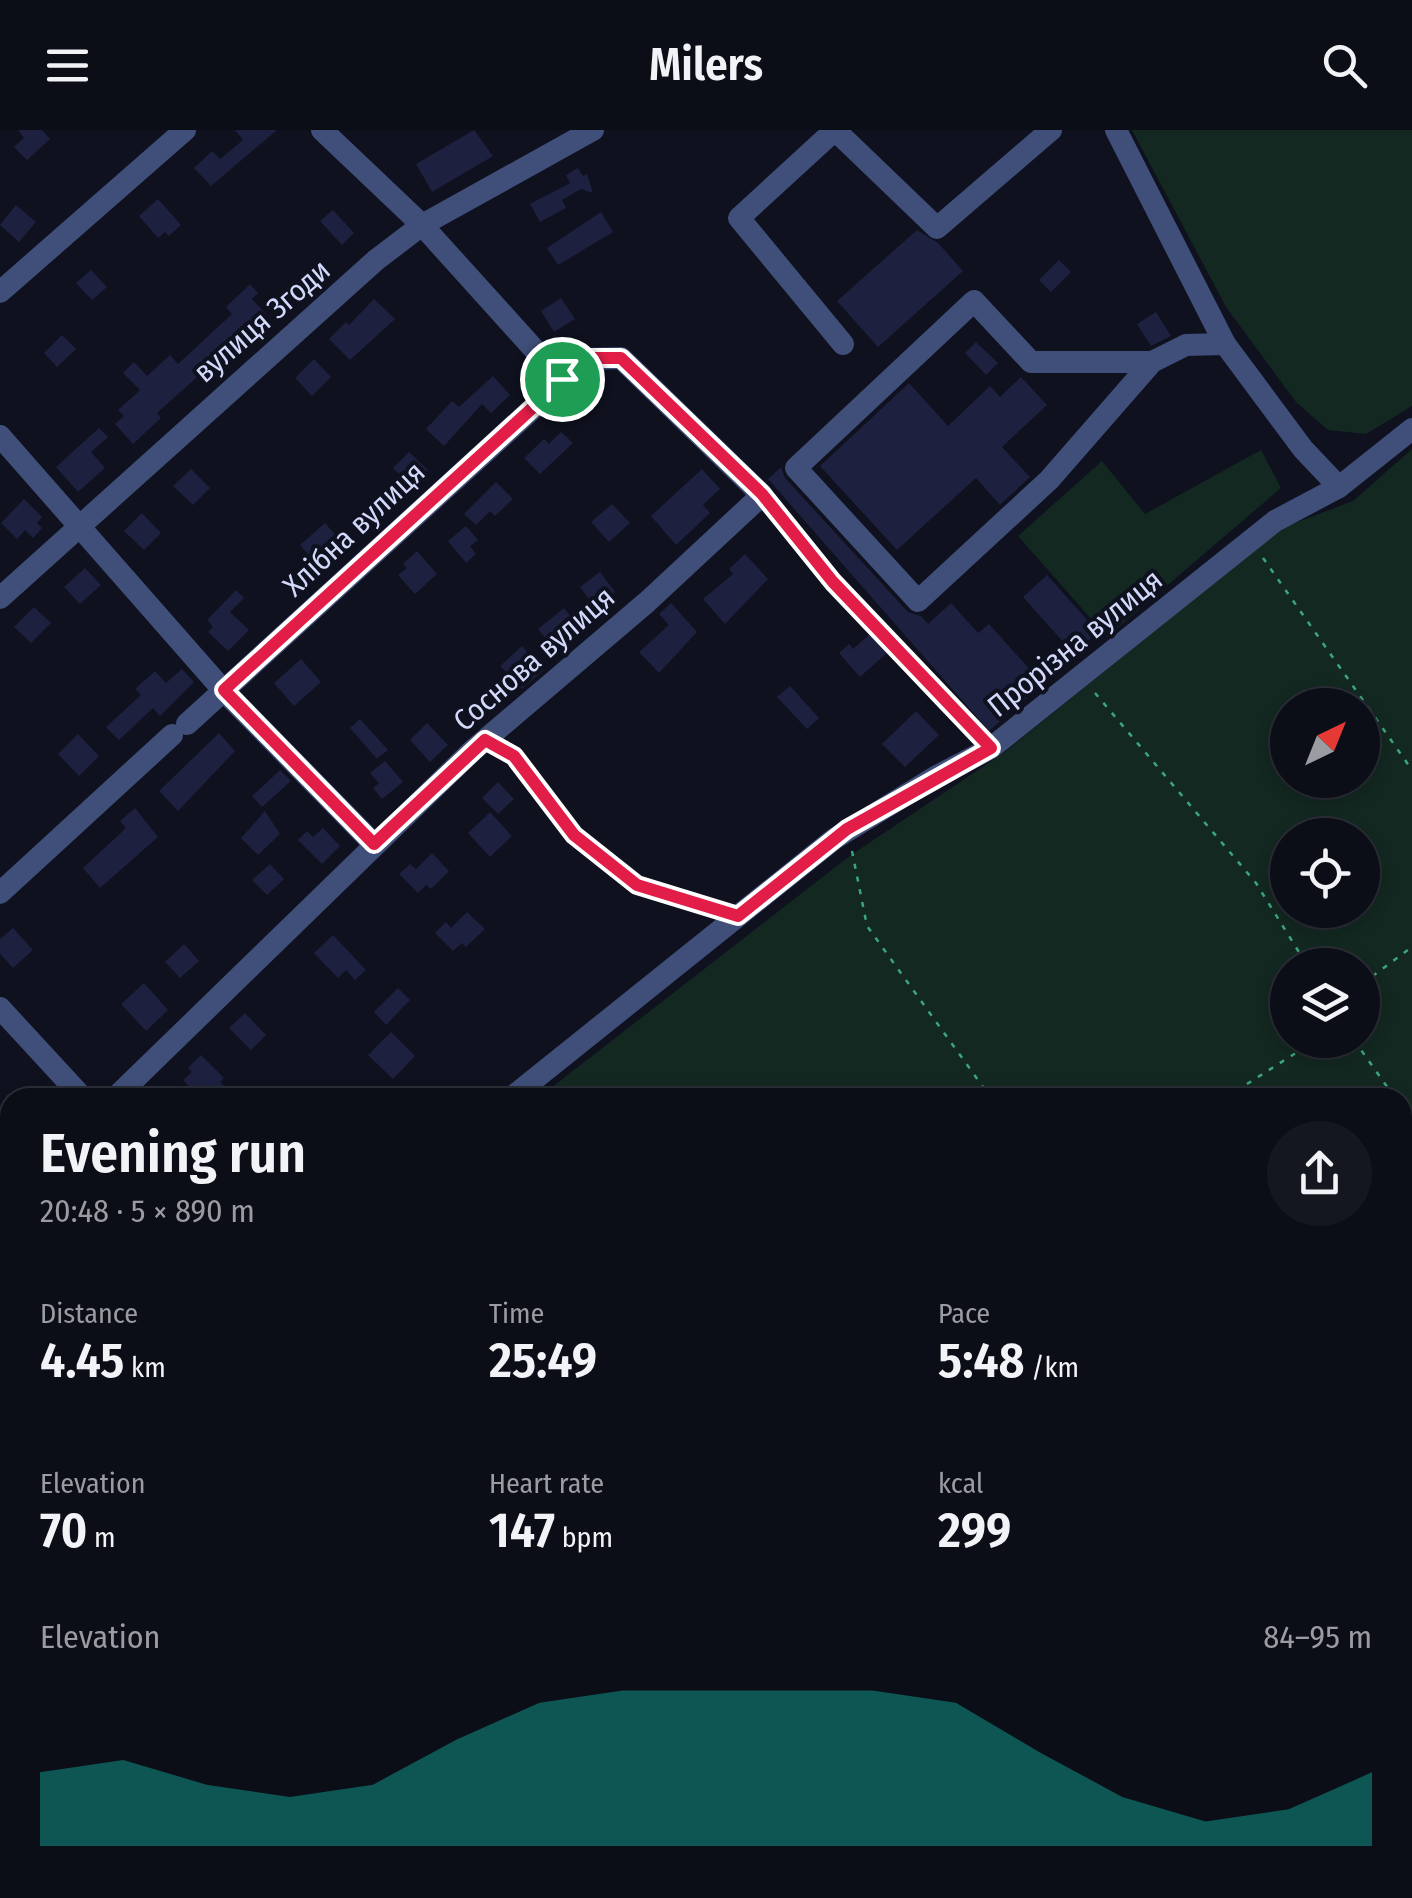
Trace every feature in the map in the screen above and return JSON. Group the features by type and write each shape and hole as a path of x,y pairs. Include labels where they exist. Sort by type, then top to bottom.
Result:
{"street":[{"path":"0,292 184,130"},
{"path":"322,130 422,225 562,379 587,358 621,358 762,494"},
{"name":"вулиця Згоди","path":"0,598 376,260 422,225 593,130"},
{"path":"843,344 739,218 835,130 937,228 1051,130"},
{"path":"1116,130 1225,344 1302,449 1339,487"},
{"path":"1152,362 1032,362 974,301 796,468 918,600 1048,480 1152,362 1186,344 1225,344"},
{"name":"Хлібна вулиця","path":"0,893 562,379"},
{"name":"Прорізна вулиця","path":"523,1088 847,829 991,748 1275,521 1339,487 1412,429"},
{"path":"0,436 224,690 374,844"},
{"name":"Соснова вулиця","path":"126,1088 485,740 647,602 762,494"},
{"path":"0,1008 73,1088"}],"path":[{"path":"762,494 833,582 991,748"},
{"path":"1251,540 1412,770"},
{"path":"1081,677 1256,883 1297,948"},
{"path":"485,740 514,756 574,835 637,885 738,916"},
{"path":"847,829 867,926 984,1088"},
{"path":"1380,971 1412,947"},
{"path":"1241,1088 1288,1058"},
{"path":"1367,1058 1388,1088"}],"green space":[{"path":"1132,130 1412,130 1412,406 1366,434 1328,430 1296,402 1226,307"},
{"path":"1412,449 1412,1088 551,1088 851,855 1005,752 1282,528 1353,501"},
{"path":"1261,450 1281,488 1107,637 1018,536 1102,461 1145,514"}],"building":[{"path":"18,130 42,130 50,139 27,160 14,147 24,138"},
{"path":"235,130 277,130 211,186 194,168 212,151 220,159 243,140"},
{"path":"474,130 493,156 432,192 416,164"},
{"path":"578,168 583,176 587,174 593,193 581,189 562,200 566,208 540,222 530,204 570,183 566,175"},
{"path":"158,199 181,225 169,236 165,232 158,238 139,216"},
{"path":"16,205 36,222 19,242 0,225"},
{"path":"333,210 354,233 342,245 320,221"},
{"path":"601,212 613,232 558,265 547,248"},
{"path":"917,230 938,243 963,271 878,347 837,301"},
{"path":"1059,260 1071,272 1051,292 1039,280"},
{"path":"91,270 107,287 92,300 76,283"},
{"path":"250,284 258,293 252,299 266,314 222,352 229,359 209,377 204,371 157,413 161,418 133,444 115,424 124,416 118,410 140,390 123,373 134,362 147,376 170,355 178,364 232,314 226,307"},
{"path":"561,298 575,319 554,332 541,311"},
{"path":"374,299 395,319 350,360 329,339"},
{"path":"1156,312 1171,336 1151,346 1137,324"},
{"path":"62,335 76,349 57,367 44,353"},
{"path":"976,342 998,363 986,375 965,353"},
{"path":"314,359 331,377 312,396 295,378"},
{"path":"493,376 510,395 491,413 482,404 444,446 426,429 452,401 459,407"},
{"path":"1021,377 1047,405 1002,447 1030,477 1000,505 976,478 897,550 820,466 909,383 948,426 990,386 1000,397"},
{"path":"99,428 108,437 91,452 105,468 78,492 56,467"},
{"path":"561,432 573,443 540,474 524,458 544,439 549,444"},
{"path":"409,452 428,470 412,487 393,468"},
{"path":"781,467 785,478 908,612 921,616 928,624 951,603 978,633 989,624 1043,684 989,731 768,479"},
{"path":"191,469 210,488 193,505 173,486"},
{"path":"702,469 720,489 703,505 710,513 676,545 651,516"},
{"path":"496,482 513,499 495,516 490,511 476,525 464,514"},
{"path":"24,499 42,517 37,523 42,528 33,538 25,530 17,539 1,523"},
{"path":"612,504 630,523 609,542 591,522"},
{"path":"142,513 161,533 144,550 124,531"},
{"path":"325,523 347,548 322,570 300,545"},
{"path":"466,526 478,540 470,546 476,554 466,563 448,541"},
{"path":"417,551 437,574 415,594 398,575"},
{"path":"745,554 768,579 725,624 703,599 733,574 729,569"},
{"path":"85,568 101,585 80,604 64,587"},
{"path":"600,572 615,592 595,607 580,587"},
{"path":"1047,575 1098,632 1074,654 1023,597"},
{"path":"236,590 244,598 230,612 249,630 228,651 208,632 213,627 207,620"},
{"path":"671,603 697,632 659,673 639,652 669,625 659,614"},
{"path":"34,607 51,623 31,643 14,627"},
{"path":"564,608 579,628 553,648 538,629"},
{"path":"870,634 887,653 860,677 839,653 849,644 853,649"},
{"path":"522,646 544,670 522,689 500,666"},
{"path":"301,659 321,682 294,706 274,683"},
{"path":"182,669 194,682 160,716 153,708 119,740 106,727 141,695 135,689 155,671 166,683"},
{"path":"790,686 819,718 807,729 777,697"},
{"path":"916,711 939,735 905,767 882,744"},
{"path":"360,719 388,750 377,759 350,728"},
{"path":"427,723 448,745 430,762 410,740"},
{"path":"219,733 235,751 178,811 159,791"},
{"path":"78,734 99,756 79,776 58,754"},
{"path":"385,761 403,782 382,799 373,788 379,783 370,773"},
{"path":"280,770 291,781 262,807 252,796"},
{"path":"498,782 514,799 498,814 482,798"},
{"path":"135,808 158,837 100,888 83,868 126,828 120,821"},
{"path":"265,811 280,834 258,855 241,838"},
{"path":"490,812 512,836 490,857 468,833"},
{"path":"323,828 340,846 322,864 298,840 307,831 313,837"},
{"path":"432,853 449,871 431,889 426,885 418,893 399,874 410,864 416,869"},
{"path":"270,864 284,879 267,895 252,880"},
{"path":"467,912 485,929 466,947 462,943 453,951 435,933 446,922 451,928"},
{"path":"13,928 33,950 13,968 0,954 0,939"},
{"path":"333,935 366,970 355,980 346,970 338,978 314,953"},
{"path":"184,944 199,961 180,978 165,962"},
{"path":"144,983 168,1010 146,1031 121,1004"},
{"path":"398,988 410,1000 386,1025 374,1012"},
{"path":"245,1013 266,1035 251,1050 229,1028"},
{"path":"391,1032 415,1056 393,1079 368,1055"},
{"path":"201,1055 224,1078 220,1082 225,1087 191,1088 183,1080 192,1072 188,1068"}],"route":[{"path":"587,358 621,358 762,494 833,582 886,633 991,748 847,829 738,916 637,885 574,835 514,756 485,740 374,844 224,690 562,379 587,358"}]}
